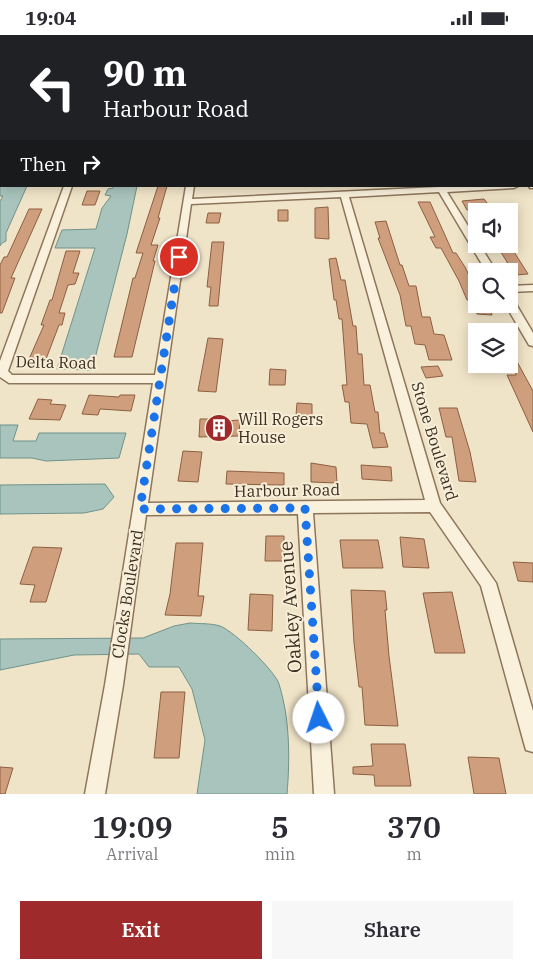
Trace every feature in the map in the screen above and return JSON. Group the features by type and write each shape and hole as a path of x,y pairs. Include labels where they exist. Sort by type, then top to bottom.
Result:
{"street":[{"name":"Delta Road","path":"68,187 2,372 9,379 160,379"},
{"name":"Clocks Boulevard","path":"95,794 114,685 122,622 190,187"},
{"path":"188,202 344,194 396,189 442,190 496,187"},
{"path":"442,190 486,263"},
{"name":"Stone Boulevard","path":"344,194 434,506 488,583 533,743"},
{"path":"518,289 533,288"},
{"path":"516,313 533,342"},
{"name":"Harbour Road","path":"140,509 434,506"},
{"name":"Oakley Avenue","path":"305,508 324,794"}],"water":[{"path":"0,187 27,187 6,233 6,241 0,246 0,201 3,196 0,196"},
{"path":"137,187 127,234 92,370 57,369 95,248 55,248 62,230 96,229 102,208 111,196 105,195 108,189"},
{"path":"0,425 18,425 13,441 36,441 39,433 126,433 119,458 46,461 32,458 0,458"},
{"path":"105,484 114,497 103,509 84,513 0,514 0,485"},
{"path":"190,623 216,625 226,629 253,652 276,678 283,697 287,725 289,767 287,794 197,794 205,740 192,689 179,667 149,667 139,654 74,655 0,670 0,639 143,638 174,626"}],"building":[{"path":"158,187 167,187 158,218 160,218 151,245 158,245 132,357 114,357 133,278 135,278 143,253 136,253"},
{"path":"87,191 100,191 95,205 82,205"},
{"path":"484,199 487,203 468,203 467,210 462,201"},
{"path":"418,202 430,202 453,253 456,253 465,267 468,273 468,300 441,248 436,248 430,237 435,237"},
{"path":"328,207 329,239 315,238 315,208"},
{"path":"29,209 42,209 11,278 15,278 2,313 0,313 0,265 4,257 7,257"},
{"path":"278,210 288,210 288,221 278,221"},
{"path":"208,213 221,213 219,223 206,223"},
{"path":"386,221 409,286 416,286 422,317 430,317 434,334 444,335 452,360 429,360 425,345 415,344 411,326 406,326 400,295 378,238 380,238 375,222"},
{"path":"212,242 224,242 218,306 209,306 211,287 207,287"},
{"path":"66,251 80,251 73,273 79,273 75,284 68,285 59,313 65,313 62,325 59,325 43,367 26,366 44,325 41,325 50,300 52,300"},
{"path":"502,253 515,253 528,274 518,275 518,263 508,263"},
{"path":"336,258 341,280 345,280 353,326 356,326 358,354 362,354 364,385 370,385 375,412 378,412 380,433 384,433 388,447 373,448 367,424 351,423 349,402 345,402 342,385 347,385 342,319 339,319 336,300 334,300 329,259"},
{"path":"491,313 492,315 477,314"},
{"path":"208,338 223,339 216,392 198,391"},
{"path":"518,364 533,391 533,432 507,375 516,375 518,373"},
{"path":"438,366 443,376 426,378 421,367"},
{"path":"270,369 286,370 285,385 269,385"},
{"path":"89,395 119,397 120,395 135,395 131,411 100,409 98,415 82,414"},
{"path":"38,399 52,400 50,404 66,405 60,420 29,419"},
{"path":"297,403 312,404 312,416 296,415"},
{"path":"439,408 457,408 470,452 476,482 459,481 452,437 446,437"},
{"name":"Will Rogers House","path":"214,415 225,415 225,421 240,420 239,436 199,437 200,419 214,419"},
{"path":"183,451 202,452 198,482 178,481"},
{"path":"311,463 336,467 337,483 311,482"},
{"path":"361,465 391,467 392,481 362,479"},
{"path":"227,471 284,473 284,485 226,484"},
{"path":"266,536 284,536 284,561 265,561"},
{"path":"400,537 424,539 429,568 403,567"},
{"path":"340,540 378,540 383,568 343,568"},
{"path":"176,543 203,543 198,596 204,596 201,616 165,615 170,594"},
{"path":"33,547 62,548 46,602 30,602 35,585 20,584"},
{"path":"513,562 533,563 533,582 518,581"},
{"path":"351,590 385,591 389,656 398,726 365,725 362,687 359,687 354,643"},
{"path":"452,592 465,653 435,653 423,593"},
{"path":"250,594 273,595 272,631 248,630"},
{"path":"161,692 185,692 179,758 154,758"},
{"path":"371,744 405,744 411,786 375,786 374,775 353,774 353,767 373,766"},
{"path":"468,757 499,758 506,794 474,794"},
{"path":"0,767 13,768 5,794 0,794"}],"place":[{"name":"Will Rogers House","path":"219,428"}],"route":[{"path":"179,257 140,509 305,508 319,718"}]}
